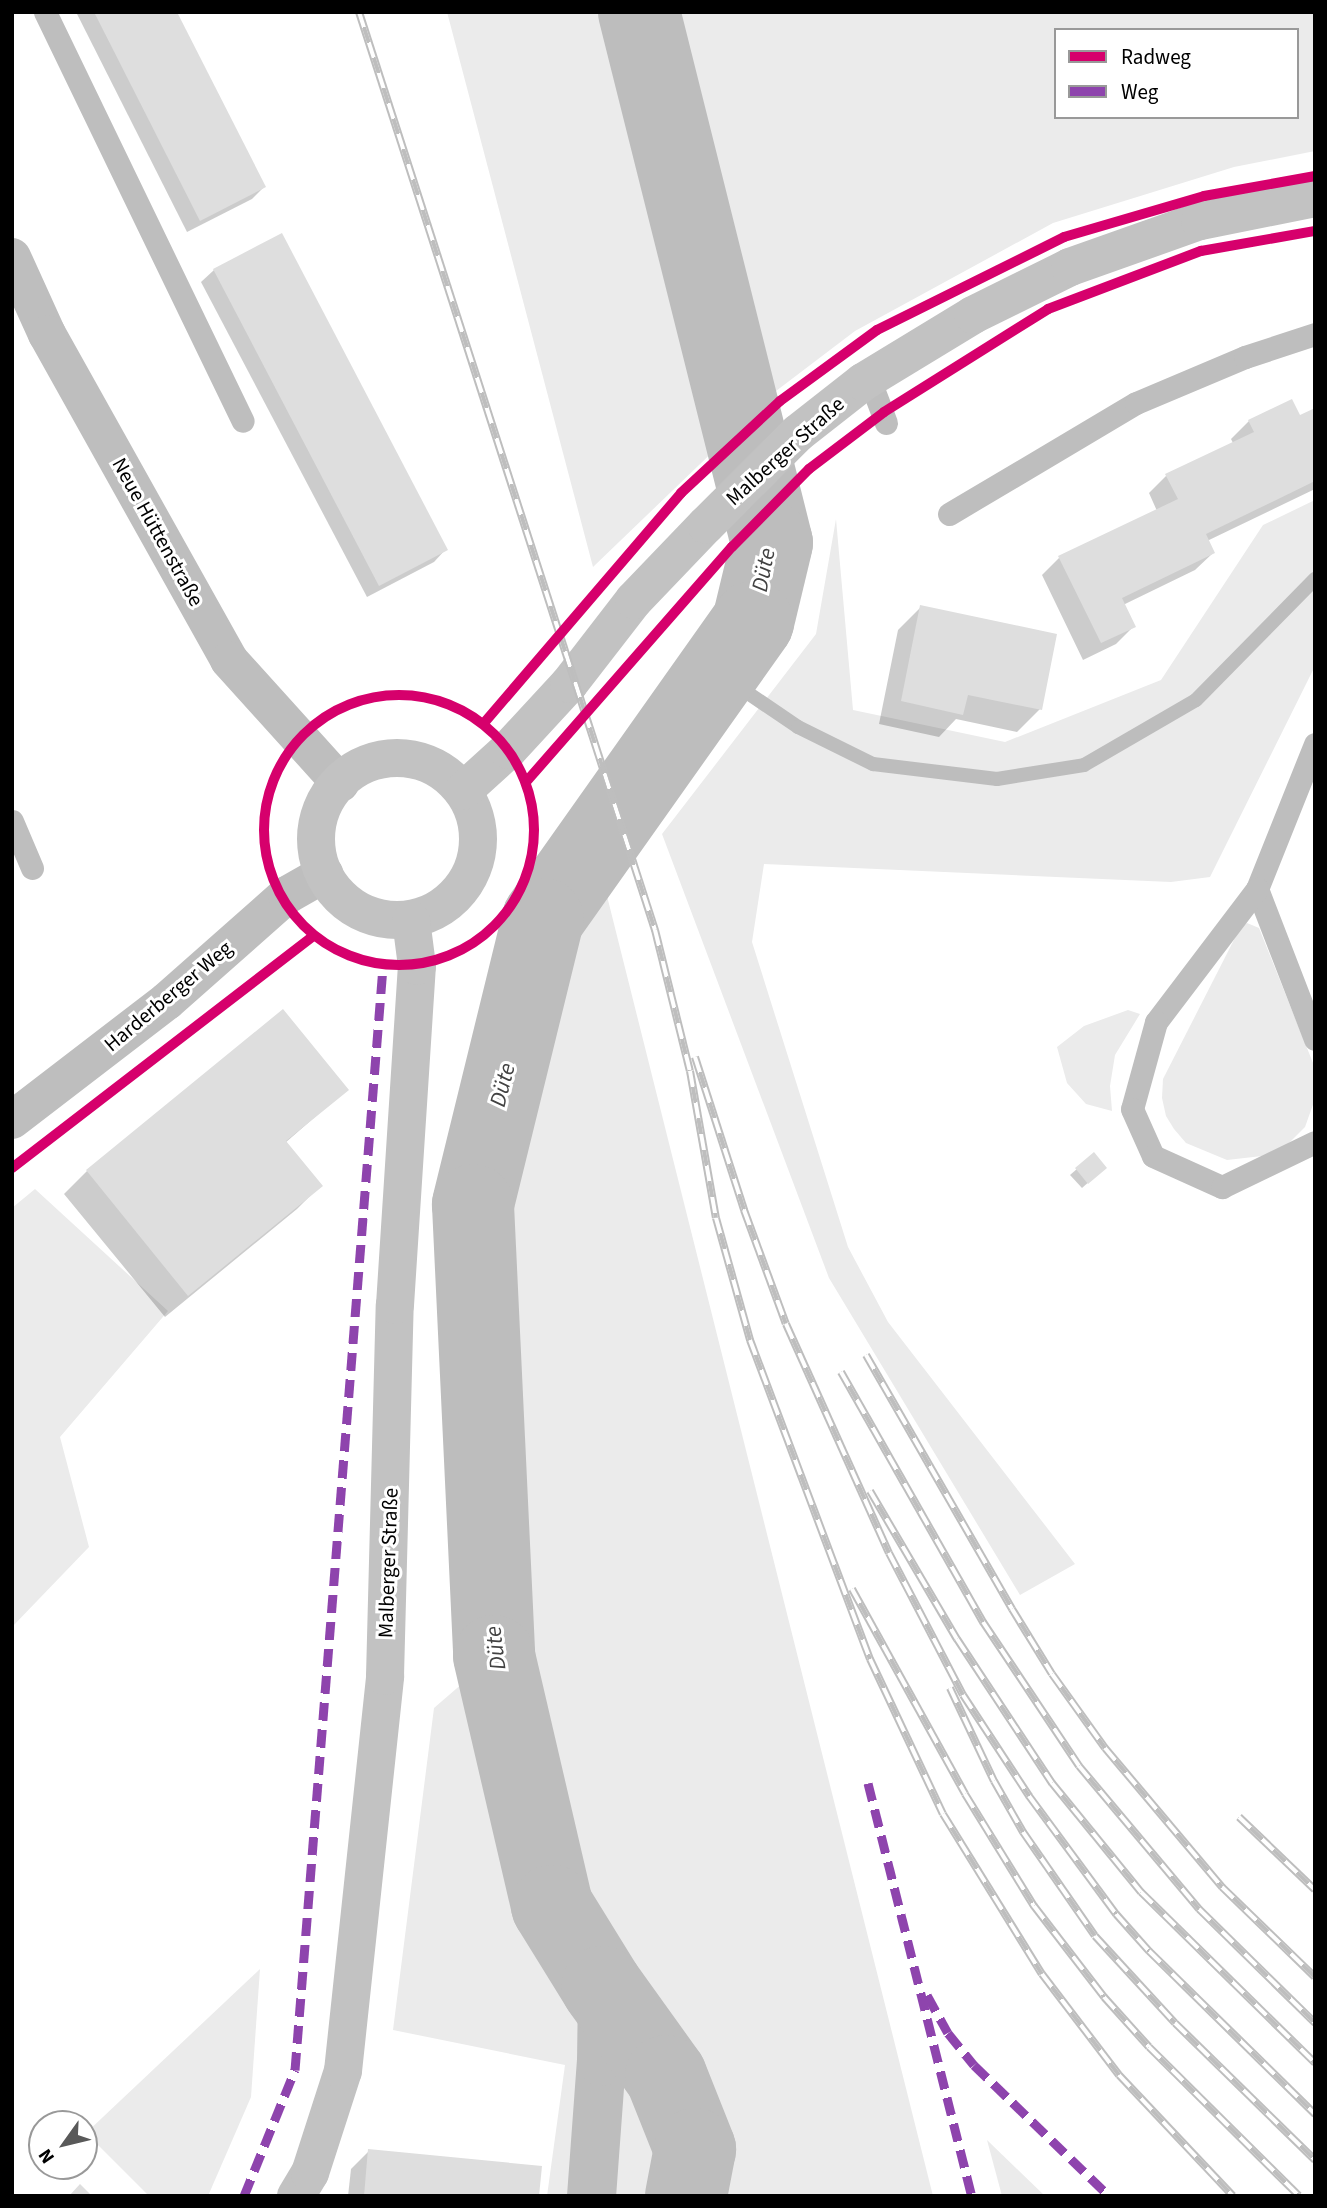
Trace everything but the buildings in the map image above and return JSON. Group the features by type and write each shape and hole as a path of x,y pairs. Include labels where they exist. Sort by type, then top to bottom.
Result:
{"street":[{"name":"Malberger Straße","path":"463,791 508,750 569,684 634,600 706,525 798,433 869,378 973,315 1070,267 1200,221 1315,198"},
{"name":"Neue Hüttenstraße","path":"12,257 47,334 229,660 340,783"},
{"path":"393,758 419,761 443,772 463,791 475,816 478,843 473,869 459,893 437,911 411,919 385,920 360,912 339,896 324,874 316,849 318,822 327,797 340,783 368,764 393,758"},
{"name":"Harderberger Weg","path":"12,1120 167,1001 286,895 324,874"},
{"name":"Malberger Straße","path":"296,2196 310,2172 343,2071 385,1676 395,1305 418,965 411,919"}],"lane":[{"path":"45,12 243,421"},
{"path":"950,514 1136,402 1245,357 1315,334"},
{"path":"869,378 886,423"},
{"path":"1315,744 1257,889 1156,1022 1132,1109 1153,1156 1222,1187 1315,1142"},
{"path":"12,821 32,869"},
{"path":"1257,889 1315,1039"}],"shaded area":[{"path":"447,12 1315,12 1315,151 1234,167 1053,223 855,331 776,391 593,567"},
{"path":"1315,500 1315,666 1210,877 1171,882 764,864 752,942 848,1247 888,1322 1075,1564 1020,1595 829,1278 662,834 816,634 836,519 853,710 1005,742 1161,680 1263,525"},
{"path":"606,892 933,2196 547,2196 565,2065 393,2030 434,1708 524,1630 501,1206 553,972"},
{"path":"1247,923 1259,928 1315,1068 1315,1099 1305,1127 1288,1144 1262,1156 1227,1160 1186,1143 1174,1129 1166,1116 1162,1098 1163,1079 1240,928"},
{"path":"1128,1010 1140,1014 1115,1055 1110,1086 1112,1111 1086,1104 1067,1083 1057,1047 1084,1026"},
{"path":"35,1189 168,1311 60,1437 89,1547 12,1627 12,1208"},
{"path":"260,1969 251,2097 208,2196 149,2196 98,2145 98,2122"},
{"path":"987,2140 1045,2196 1002,2196"}],"waterway":[{"name":"Düte","path":"639,12 772,543 753,622 543,919 473,1205 494,1656 552,1906 602,1987 666,2076 695,2149 686,2196"},
{"path":"717,672 798,727 873,764 997,779 1084,765 1196,700 1315,579"},
{"path":"591,2196 601,2061 602,1987"}],"railway":[{"path":"359,12 655,930 690,1071 716,1218 750,1340 870,1659 943,1814 1042,1974 1119,2075 1233,2196"},
{"path":"695,1057 744,1210 786,1324 889,1553 963,1695 1029,1796 1116,1914 1149,1951 1315,2114"},
{"path":"866,1355 1012,1609 1052,1674 1105,1748 1222,1887 1315,1977"},
{"path":"841,1372 983,1622 1079,1766 1199,1909 1315,2023"},
{"path":"870,1491 957,1639 1052,1783 1141,1892 1315,2063"},
{"path":"852,1589 965,1794 1034,1906 1104,1997 1149,2047 1299,2196"},
{"path":"950,1688 994,1781 1023,1832 1095,1936 1175,2023 1315,2160"},
{"path":"1239,1817 1315,1890"}],"marked path":[{"path":"244,2196 295,2070 383,966"},
{"path":"868,1783 972,2196"},
{"path":"927,1995 948,2033 974,2065 1109,2196"}],"cycle path":[{"path":"484,723 681,493 780,401 877,330 1064,237 1204,196 1315,176"},
{"path":"526,782 732,547 809,469 884,412 1048,309 1201,251 1315,231"},
{"path":"399,695 438,701 462,711 494,735 518,767 528,791 534,830 528,869 518,893 494,925 462,949 438,959 399,965 360,959 336,949 304,925 280,893 270,869 264,830 270,791 280,767 304,735 336,711 360,701 399,695"},
{"path":"12,1168 312,937"}]}
